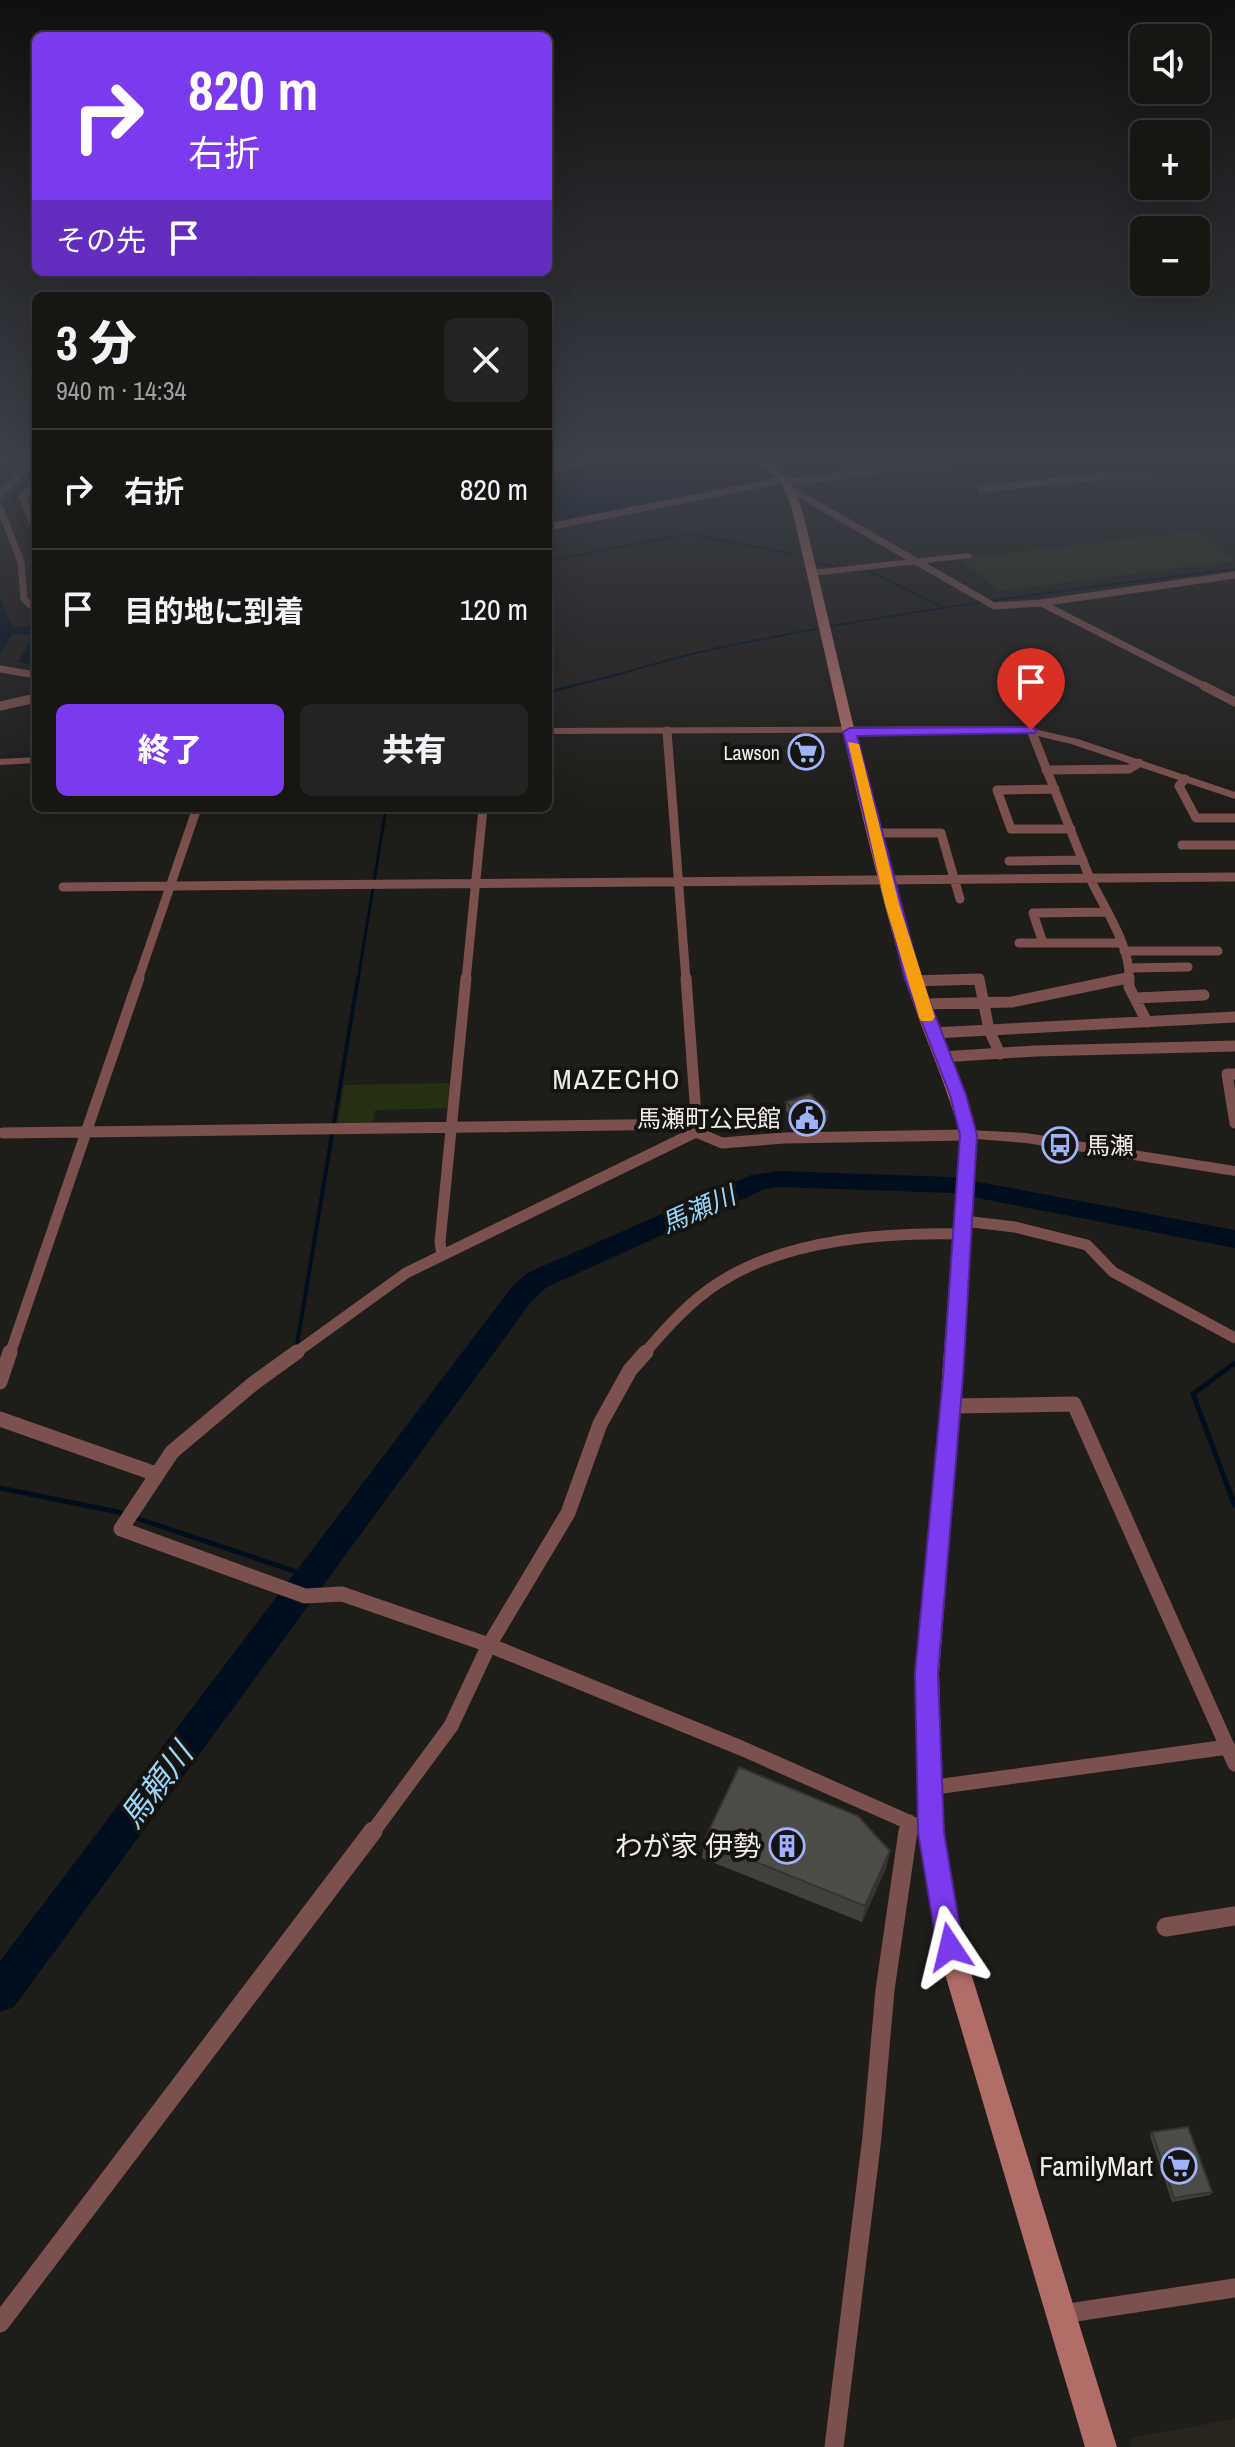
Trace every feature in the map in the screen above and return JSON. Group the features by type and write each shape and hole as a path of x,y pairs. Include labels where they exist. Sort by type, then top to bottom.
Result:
{"main road":[{"path":"813,574 885,879 914,981 958,1095 968,1135 965,1218 927,1673 928,1788 920,1827 950,1947 1101,2447"}],"street":[{"path":"22,574 24,599 32,606"},
{"path":"938,574 984,601 1000,606 1235,575"},
{"path":"1041,603 1235,702"},
{"path":"0,669 32,674"},
{"path":"0,706 32,699"},
{"path":"1031,730 1090,877 1122,947 1136,998 1147,1022"},
{"path":"552,731 1031,730 1074,741 1235,796"},
{"path":"667,731 697,1128"},
{"path":"0,762 32,760"},
{"path":"1046,770 1129,769 1139,763"},
{"path":"1185,779 1179,786 1196,818 1235,818"},
{"path":"1055,789 997,790 1011,829 1071,829"},
{"path":"0,1382 196,812"},
{"path":"442,1255 440,1242 483,812"},
{"path":"874,833 941,833 960,899"},
{"path":"1182,845 1235,845"},
{"path":"1009,861 1083,860"},
{"path":"63,887 1235,877"},
{"path":"1043,943 1033,913 1106,912"},
{"path":"1019,943 1218,951"},
{"path":"922,1004 1012,1002 1128,973 1188,967"},
{"path":"914,981 979,979 989,1030 1000,1054"},
{"path":"1136,998 1204,995"},
{"path":"933,1033 1235,1017"},
{"path":"942,1057 1235,1046"},
{"path":"1235,1074 1227,1074 1235,1123"},
{"path":"697,1128 406,1273 254,1383 172,1452 121,1529 305,1596 342,1594 489,1645 741,1748 920,1827 885,1990 872,2137 834,2447"},
{"path":"3,1133 697,1128 722,1143 784,1138 968,1135 1026,1138 1235,1171"},
{"path":"0,2323 147,2126 396,1804 451,1726 489,1645 568,1513 600,1424 630,1370 667,1327 695,1301 720,1282 785,1253 839,1242 913,1233 965,1218 1087,1245 1113,1272 1235,1338"},
{"path":"950,1406 1074,1404 1235,1764"},
{"path":"0,1419 156,1474"},
{"path":"928,1788 1228,1747"},
{"path":"1166,1927 1235,1916"},
{"path":"1062,2314 1235,2288"}],"shaded area":[{"path":"1235,2419 1235,2447 1132,2447 1130,2438"}],"green space":[{"path":"979,574 1131,574 998,591"},
{"path":"452,1083 450,1108 375,1110 372,1127 337,1128 344,1085"}],"water":[{"path":"0,597 10,623 17,628 32,625 32,635 13,634 0,653"},
{"path":"32,638 32,664 18,662"}],"building":[{"path":"810,1094 828,1112 804,1120 786,1102"},
{"name":"わが家 伊勢","path":"739,1767 858,1816 890,1851 865,1906 704,1841"},
{"name":"FamilyMart","path":"1188,2127 1212,2192 1174,2198 1152,2132"}],"waterway":[{"path":"875,574 942,607"},
{"path":"564,688 703,651 787,634 914,612 1195,574"},
{"path":"552,691 573,686"},
{"path":"358,980 385,812"},
{"path":"297,1345 358,978"},
{"name":"馬瀬川","path":"0,1993 521,1295 537,1280 760,1181 779,1179 952,1185 1235,1239"},
{"path":"1235,1363 1193,1394 1235,1506"},
{"path":"0,1488 118,1512 312,1577"}],"slow traffic":[{"path":"853,744 892,904 927,1017"}],"place":[{"name":"Lawson","path":"806,752"},
{"name":"馬瀬町公民館","path":"807,1118"},
{"name":"馬瀬","path":"1060,1145"},
{"name":"わが家 伊勢","path":"787,1846"},
{"name":"FamilyMart","path":"1179,2166"}],"district":[{"name":"MAZECHO","path":"617,1079"}],"route":[{"path":"950,1947 931,1832 927,1673 953,1377 968,1135 958,1095 913,979 850,732 1031,730"}],"water label":[{"name":"馬頼川","path":"156,1785"}]}
